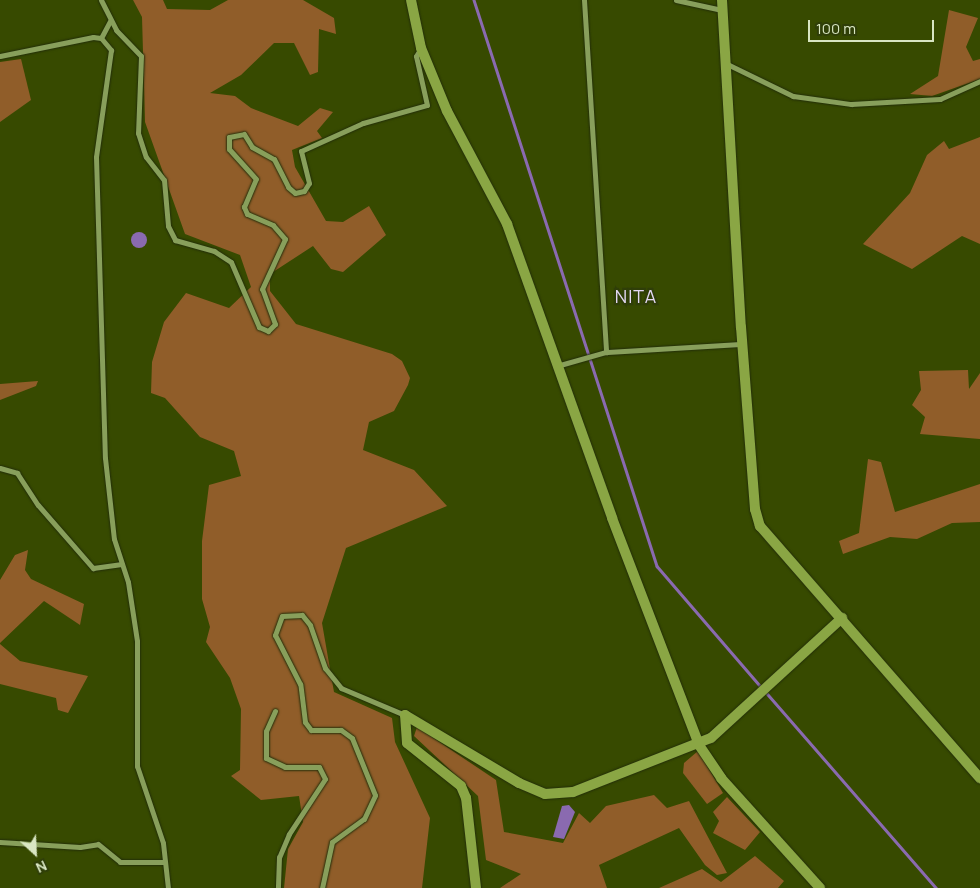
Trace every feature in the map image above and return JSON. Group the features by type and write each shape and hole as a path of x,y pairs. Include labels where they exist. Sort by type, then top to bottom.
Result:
{"street":[{"path":"101,0 110,21 141,56 138,133 146,157 164,180 168,226 175,240 214,251 231,262 259,327 268,331 275,324 262,289 284,239 273,225 247,214 244,207 256,179 229,149 229,137 244,134 252,147 274,159 288,187 295,192 304,190 309,183 301,151 363,123 427,105 416,56 421,48"},
{"path":"411,0 421,48 465,149 508,224 560,365 612,518 699,745 721,778 820,888"},
{"path":"584,0 606,352"},
{"path":"676,0 722,5 742,344 755,509 760,526 980,778"},
{"path":"101,38 110,21"},
{"path":"0,56 101,38"},
{"path":"101,38 112,50 96,157 103,427 111,522 122,564 137,641 137,766 156,818 168,888"},
{"path":"725,63 793,96 851,104 940,99 980,82"},
{"path":"560,365 606,352 742,344"},
{"path":"0,468 18,473 38,505 93,568 122,564"},
{"path":"322,888 332,842 364,820 375,795 352,738 342,730 311,730 305,722 300,684 275,635 282,616 302,615 310,625 326,668 341,688 405,715 545,794 573,792 699,745 842,618"},
{"path":"275,711 266,731 266,758 285,767 319,767 325,779 286,842 279,857 278,888"},
{"path":"405,715 408,743 461,786 466,798 476,888"},
{"path":"0,842 80,847 98,844 120,862 164,862"}],"shaded area":[{"path":"133,0 163,0 167,9 210,10 228,0 303,0 334,18 336,34 319,29 318,72 310,75 294,43 274,43 241,75 210,93 235,96 251,108 298,126 320,108 333,112 317,131 322,138 292,150 295,167 326,221 343,222 369,206 386,235 343,272 331,269 313,246 270,274 270,291 296,324 392,354 402,361 410,378 408,385 394,411 369,422 363,450 414,470 447,506 346,548 322,623 334,692 392,718 395,742 430,818 422,888 284,888 288,849 303,822 299,796 261,800 231,776 240,770 241,709 230,678 206,642 210,627 202,599 202,541 209,485 241,476 234,451 200,437 165,398 151,393 152,362 164,322 186,293 229,308 251,287 240,255 185,234 145,122 142,17"},
{"path":"949,10 978,18 966,47 973,61 980,59 980,79 932,96 910,94 938,76"},
{"path":"21,59 31,100 0,122 0,62"},
{"path":"980,137 980,244 962,236 912,269 863,244 910,193 927,155 944,141 949,149"},
{"path":"139,232 147,240 139,248 131,240"},
{"path":"968,370 969,389 980,373 980,439 920,434 925,417 912,405 921,390 919,371"},
{"path":"38,381 36,386 0,400 0,384"},
{"path":"868,459 881,462 895,512 980,484 980,522 952,523 917,539 890,537 843,554 839,541 859,533"},
{"path":"28,550 25,570 31,579 84,604 80,625 44,601 0,643 0,580 15,555"},
{"path":"0,644 20,661 88,676 68,713 58,710 56,698 0,684"},
{"path":"417,727 496,780 504,832 563,843 579,813 590,823 606,806 654,795 667,808 689,801 727,873 717,875 705,865 679,828 599,865 607,888 500,888 521,874 486,860 478,796 414,736"},
{"path":"698,751 723,793 707,804 683,773 684,763"},
{"path":"727,797 760,832 745,850 713,833 719,821 713,812"},
{"path":"569,805 575,812 564,839 553,837 562,806"},
{"path":"755,856 784,881 778,888 659,888 702,869 721,882"}],"waterway":[{"path":"474,0 657,566 761,687"},
{"path":"765,691 936,888"}],"district":[{"name":"NITA","path":"636,296"}]}
